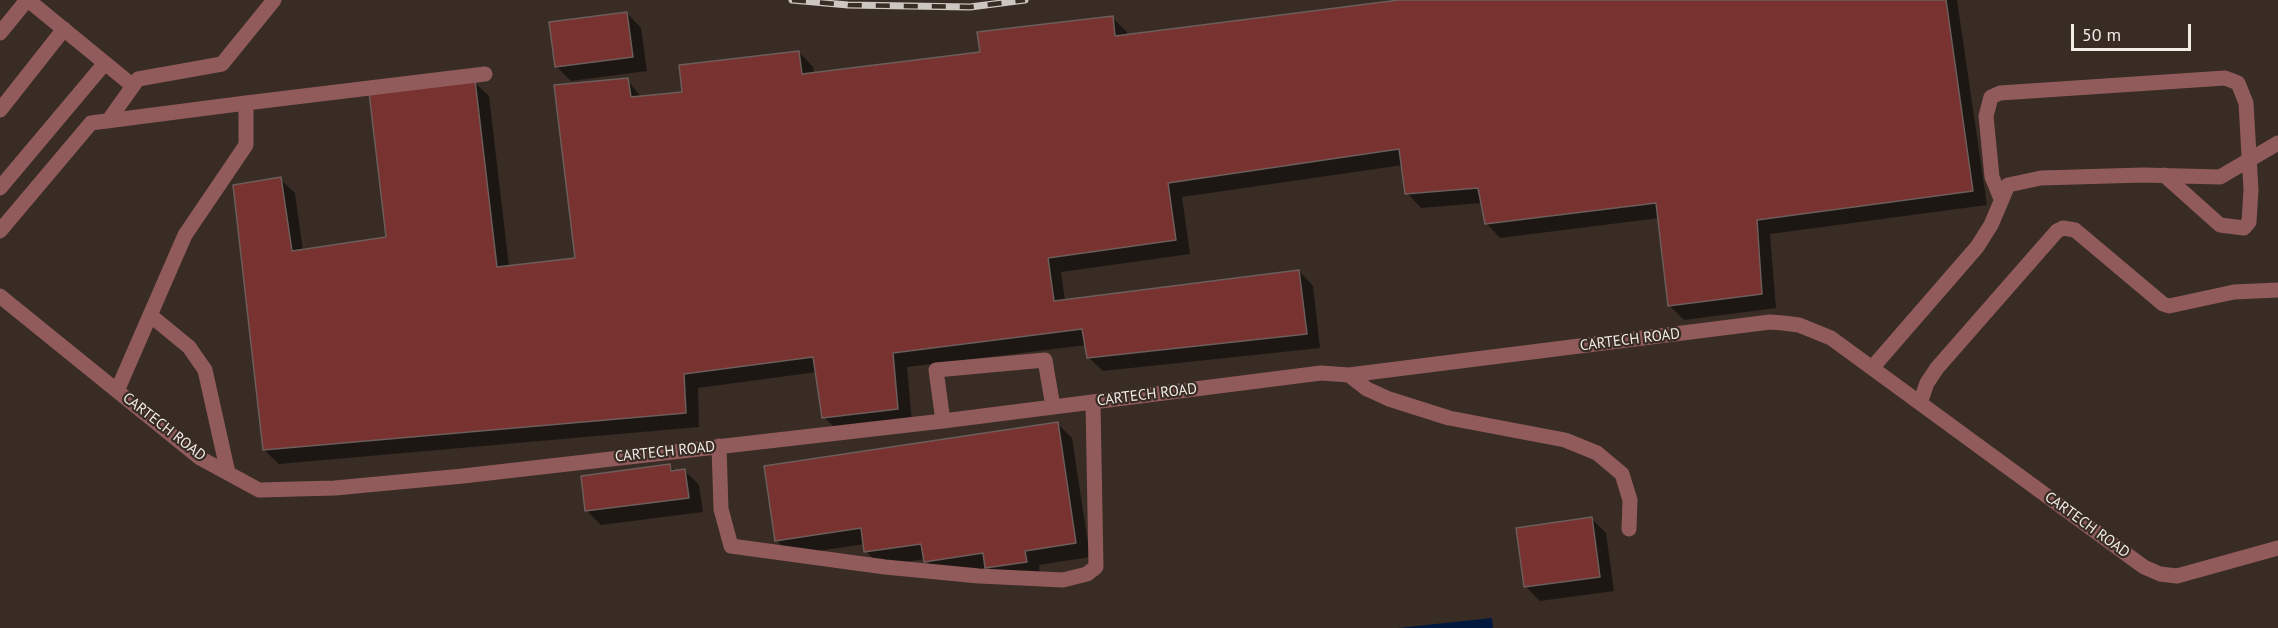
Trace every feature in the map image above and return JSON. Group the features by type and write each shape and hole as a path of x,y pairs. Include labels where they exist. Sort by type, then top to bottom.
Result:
{"lane":[{"path":"0,33 27,0 133,86"},
{"path":"108,121 138,79 222,64 274,0"},
{"path":"0,110 64,29"},
{"path":"0,188 105,63"},
{"path":"0,231 91,123 484,74"},
{"path":"2001,199 1992,177 1986,116 1991,97 2000,93 2232,78 2242,89 2246,103 2247,160 2251,190 2249,222 2244,228 2220,225 2164,176"},
{"path":"117,391 185,235 246,145 246,103"},
{"path":"1872,368 1977,247 1991,225 2008,185 2041,178 2220,177 2278,143"},
{"path":"1920,403 1927,383 1937,368 2057,231 2063,228 2075,230 2163,304 2169,306 2234,292 2278,290"},
{"name":"CARTECH ROAD","path":"0,296 200,458 259,490 335,488 943,421 1322,373 1349,375 1770,322 1798,325 1831,338 2144,567 2160,574 2176,576 2278,548"},
{"path":"150,315 189,347 205,370 228,473"},
{"path":"943,421 936,370 1045,360 1053,407"},
{"path":"1349,375 1367,389 1399,403 1449,418 1566,440 1597,453 1622,474 1630,500 1629,529"},
{"path":"719,446 721,509 731,546 816,560 979,576 1063,580 1087,574 1096,567 1093,402"}],"water":[{"path":"1492,618 1493,628 1398,628"}],"building":[{"path":"1399,0 1946,0 1973,191 1757,220 1762,294 1668,306 1656,203 1485,224 1478,188 1405,194 1399,149 1168,183 1176,240 1048,258 1054,301 1299,270 1307,334 1087,358 1082,329 893,353 898,409 822,418 813,357 684,374 686,413 263,450 233,185 281,177 292,251 386,237 369,92 475,80 497,267 575,258 554,85 628,78 631,97 682,92 679,65 799,51 802,74 980,52 977,32 1113,16 1115,36"},
{"path":"627,12 633,57 555,67 549,22"},
{"path":"1058,422 1076,543 1025,551 1027,562 985,568 983,553 924,562 921,544 864,552 861,528 775,541 764,466"},
{"path":"670,464 671,471 685,469 689,498 585,511 581,476"},
{"path":"1592,517 1600,577 1524,587 1516,528"}],"railway":[{"path":"792,0 848,5 970,7 1025,0"}]}
